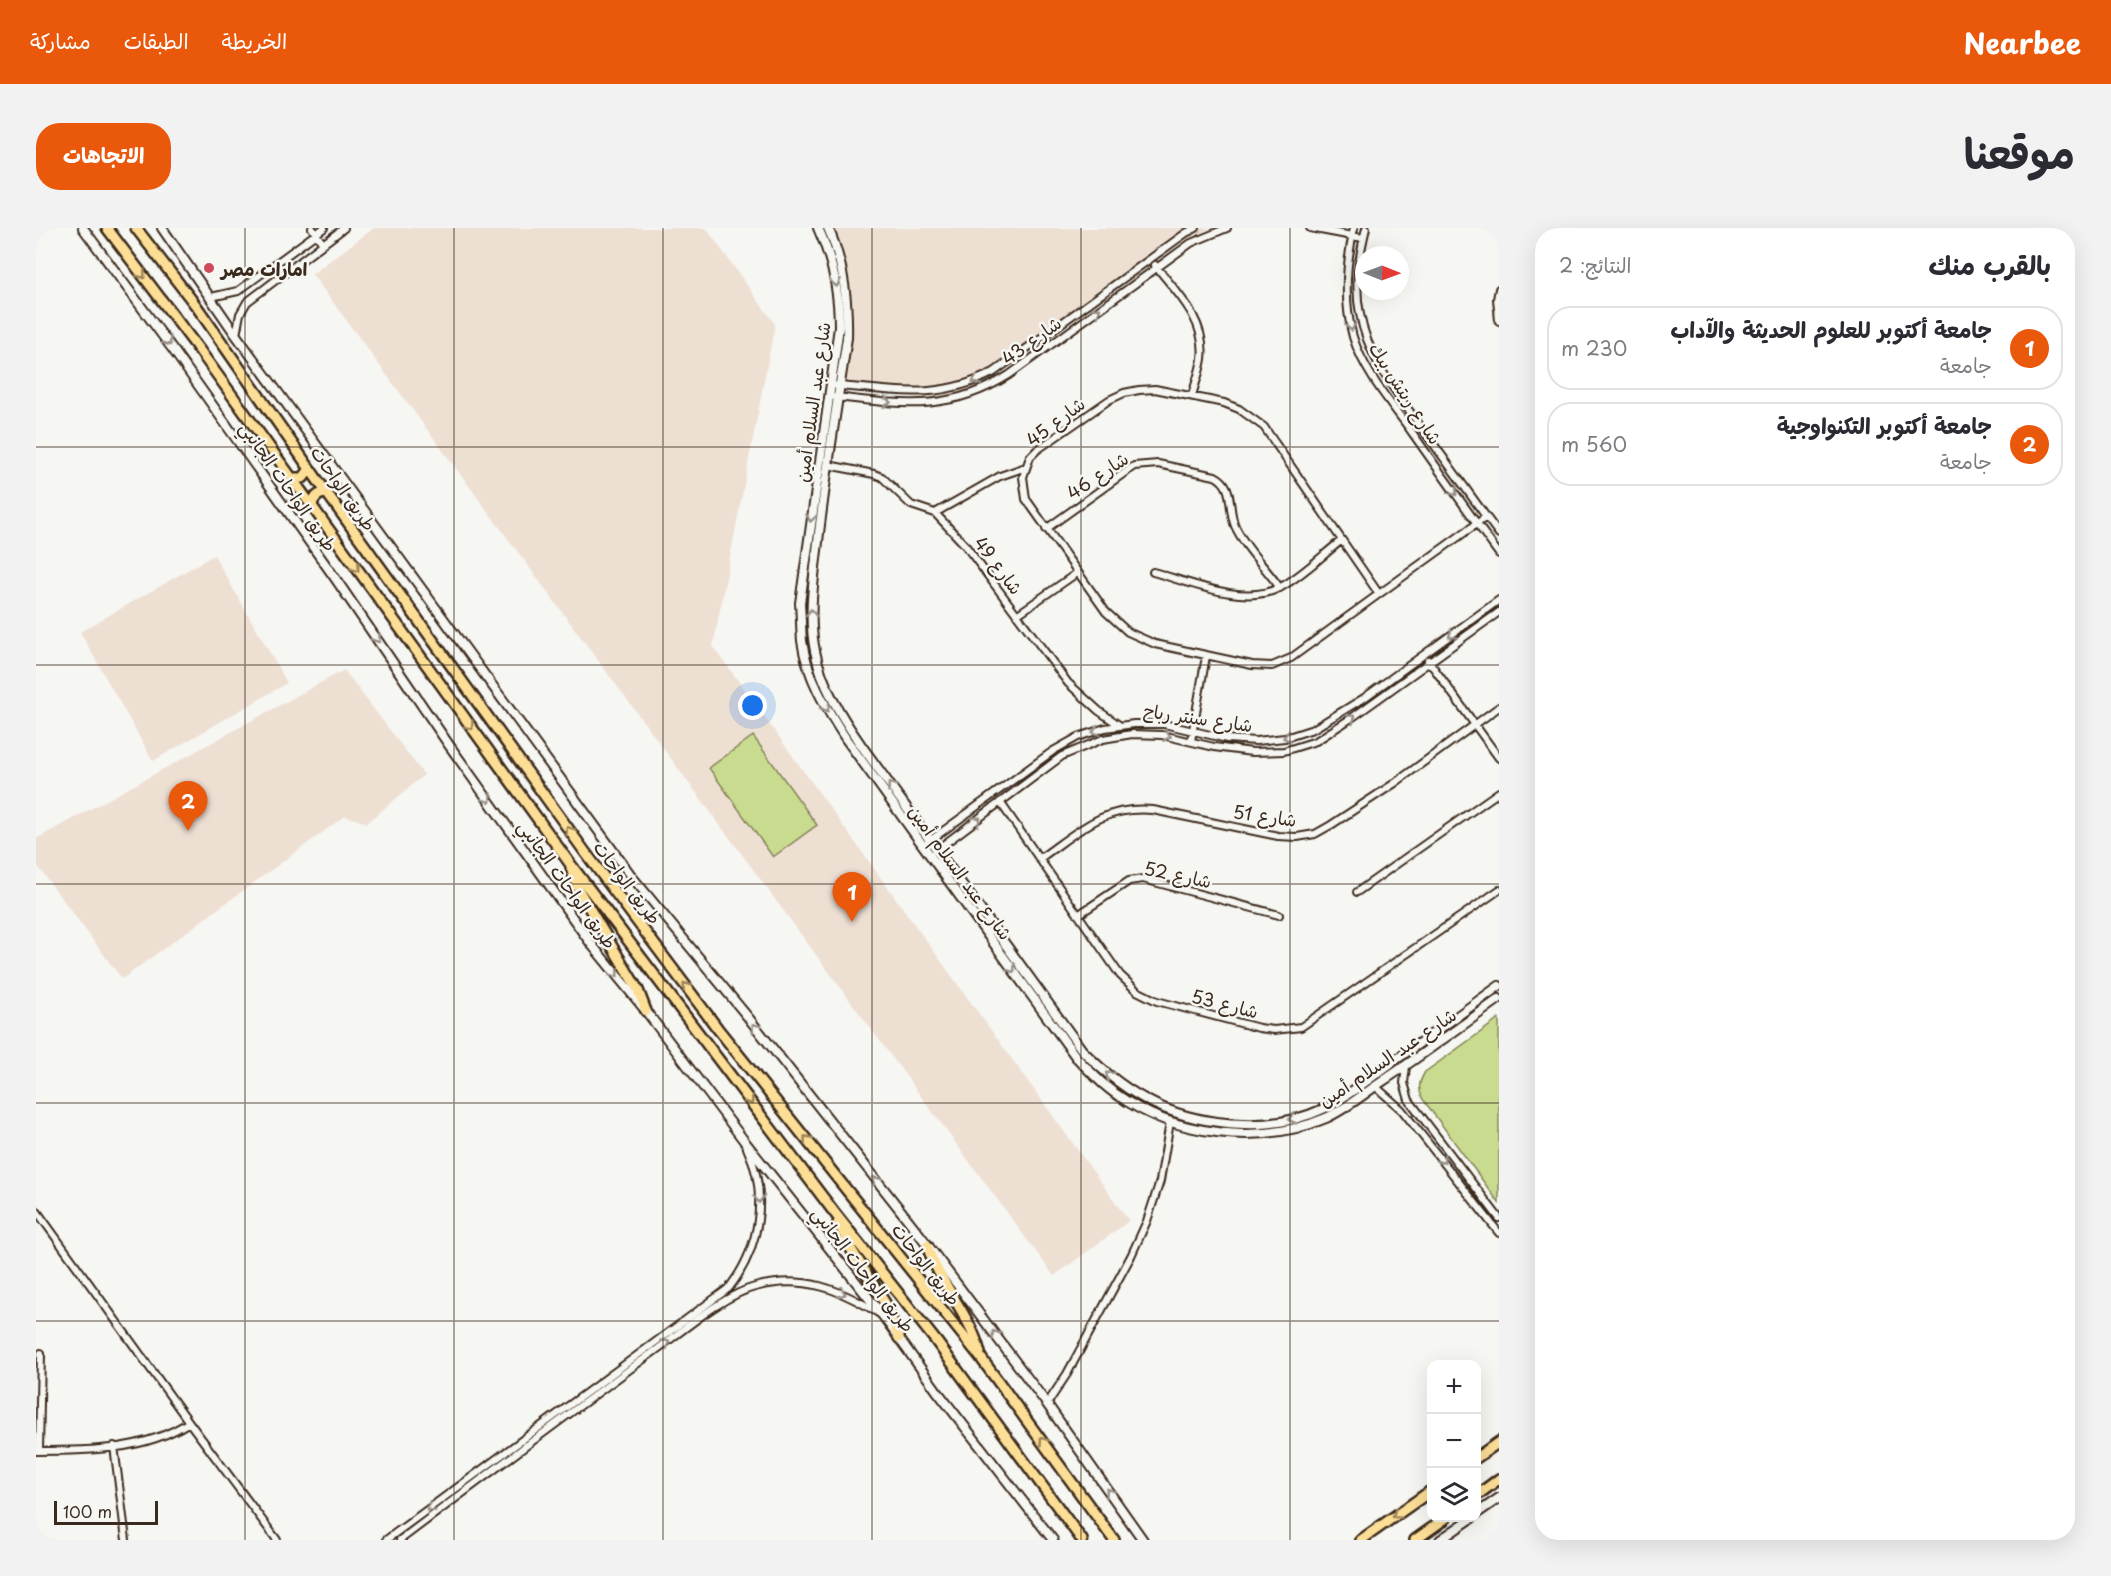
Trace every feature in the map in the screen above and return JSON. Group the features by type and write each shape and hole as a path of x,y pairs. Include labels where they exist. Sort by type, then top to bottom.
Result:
{"highway":[{"name":"طريق الواحات","path":"107,228 200,351 571,865 834,1212 936,1341 1082,1540"},
{"name":"طريق الواحات","path":"136,228 197,307 327,493 585,852 711,1019 981,1358 1114,1540"},
{"path":"291,478 303,478 310,469"},
{"path":"312,506 315,497 327,493"},
{"path":"571,865 578,889 638,990 646,1011"},
{"path":"834,1212 851,1249 885,1303 899,1338"},
{"path":"927,1245 938,1272 971,1329 981,1358"},
{"path":"1481,1455 1499,1442"},
{"path":"1481,1492 1499,1479"},
{"path":"1361,1540 1427,1493"},
{"path":"1415,1540 1440,1522"}],"street":[{"name":"طريق الواحات الجانبي","path":"83,228 174,351 335,578 449,745 592,945 883,1316 937,1391 1053,1540"},
{"path":"211,297 238,291 314,231 326,228 333,236"},
{"path":"236,334 240,314 247,302 344,228"},
{"name":"شارع عبد السلام أمين","path":"818,228 832,263 839,305 838,338 802,582 800,603 802,643 814,680 846,739 923,846 1069,1040 1133,1093 1177,1114 1210,1122 1256,1124 1290,1120 1322,1109 1352,1092 1499,986"},
{"name":"شارع عبد السلام أمين","path":"828,228 839,255 847,296 847,338 837,397 811,603 812,635 819,668 827,690 848,726 931,840 1089,1071 1116,1095 1170,1122 1225,1133 1257,1133 1292,1128 1318,1121 1342,1110 1499,999"},
{"name":"شارع 43","path":"830,386 912,393 940,391 968,384 994,372 1196,228"},
{"name":"شارع 43","path":"828,397 921,404 957,399 979,392 1016,370 1191,243 1227,228"},
{"path":"1310,228 1363,238"},
{"name":"شارع ريتش بيك","path":"1354,228 1346,298 1354,339 1362,358 1380,388 1499,554"},
{"name":"شارع ريتش بيك","path":"1366,228 1358,268 1358,300 1369,347 1394,388 1499,534"},
{"path":"164,229 236,334 633,878 747,1016 927,1245 1047,1404 1143,1540"},
{"path":"314,231 323,244"},
{"path":"1151,259 1190,309 1200,333 1202,360 1192,396"},
{"path":"1499,289 1497,298 1499,321"},
{"name":"شارع 45","path":"1379,594 1264,427 1239,409 1224,403 1155,389 1124,393 1109,400 1045,444 1030,457 1026,466 1023,488 1026,499 1106,612 1128,632 1155,644 1262,666 1282,663 1379,594 1477,524 1486,517"},
{"name":"شارع 46","path":"1046,529 1134,466 1158,464 1215,476 1227,485 1235,526 1280,588"},
{"name":"شارع 49","path":"828,465 882,477 911,505 935,513 960,538 1068,683 1099,711 1119,725"},
{"path":"935,513 1000,476 1026,466"},
{"path":"1153,572 1242,596 1267,593 1280,588 1342,540"},
{"path":"1018,614 1077,573"},
{"name":"شارع سنتر رباح","path":"923,846 1065,744 1092,732 1119,725 1164,724 1242,741 1271,740 1299,734 1326,723 1499,600"},
{"name":"شارع سنتر رباح","path":"930,855 1062,756 1103,739 1147,734 1252,752 1284,751 1300,747 1330,733 1499,612"},
{"path":"1424,655 1499,759"},
{"path":"1191,741 1206,656"},
{"name":"شارع 51","path":"1039,859 1104,816 1120,810 1137,808 1278,836 1297,837 1315,834 1395,783 1499,707"},
{"path":"1012,781 1018,789"},
{"path":"1357,892 1499,792"},
{"name":"شارع 53","path":"1000,802 1128,984 1147,997 1259,1028 1274,1030 1301,1027 1499,890"},
{"name":"شارع 52","path":"1078,915 1129,881 1143,879 1279,915"},
{"path":"1410,1050 1416,1058"},
{"path":"1406,1066 1404,1083 1409,1100 1499,1218"},
{"path":"1370,1078 1375,1086 1396,1103 1423,1135 1499,1233"},
{"path":"1047,1404 1067,1374 1131,1256 1147,1221 1160,1181 1170,1122"},
{"path":"1423,1135 1430,1130"},
{"path":"400,1540 447,1500 729,1288 748,1258 758,1224 757,1176 745,1142"},
{"path":"36,1210 277,1540"},
{"path":"386,1540 447,1500 734,1294 765,1284 788,1282 810,1284 841,1292 883,1316"},
{"path":"41,1353 38,1451 114,1446 154,1439 189,1422"},
{"path":"114,1446 126,1540"},
{"path":"1481,1511 1499,1498"},
{"path":"1440,1540 1466,1522"}],"shaded area":[{"path":"374,228 706,228 775,324 713,646 1129,1221 1054,1276 312,274"},
{"path":"823,228 1211,228 1177,245 996,377 974,388 949,395 924,398 834,391 843,330 844,299 838,267"},
{"path":"214,555 287,683 153,761 80,632"},
{"path":"344,670 424,775 367,823 345,816 122,979 36,864 36,839"}],"green space":[{"path":"753,736 817,825 773,857 709,768"},
{"path":"1499,1019 1499,1203 1422,1098 1420,1082 1425,1072"}],"place":[{"name":"امارات مصر","path":"209,268"},
{"name":"جامعة أكتوبر التكنواوجية","path":"188,831"},
{"name":"جامعة أكتوبر للعلوم الحديثة والآداب","path":"852,922"}]}
